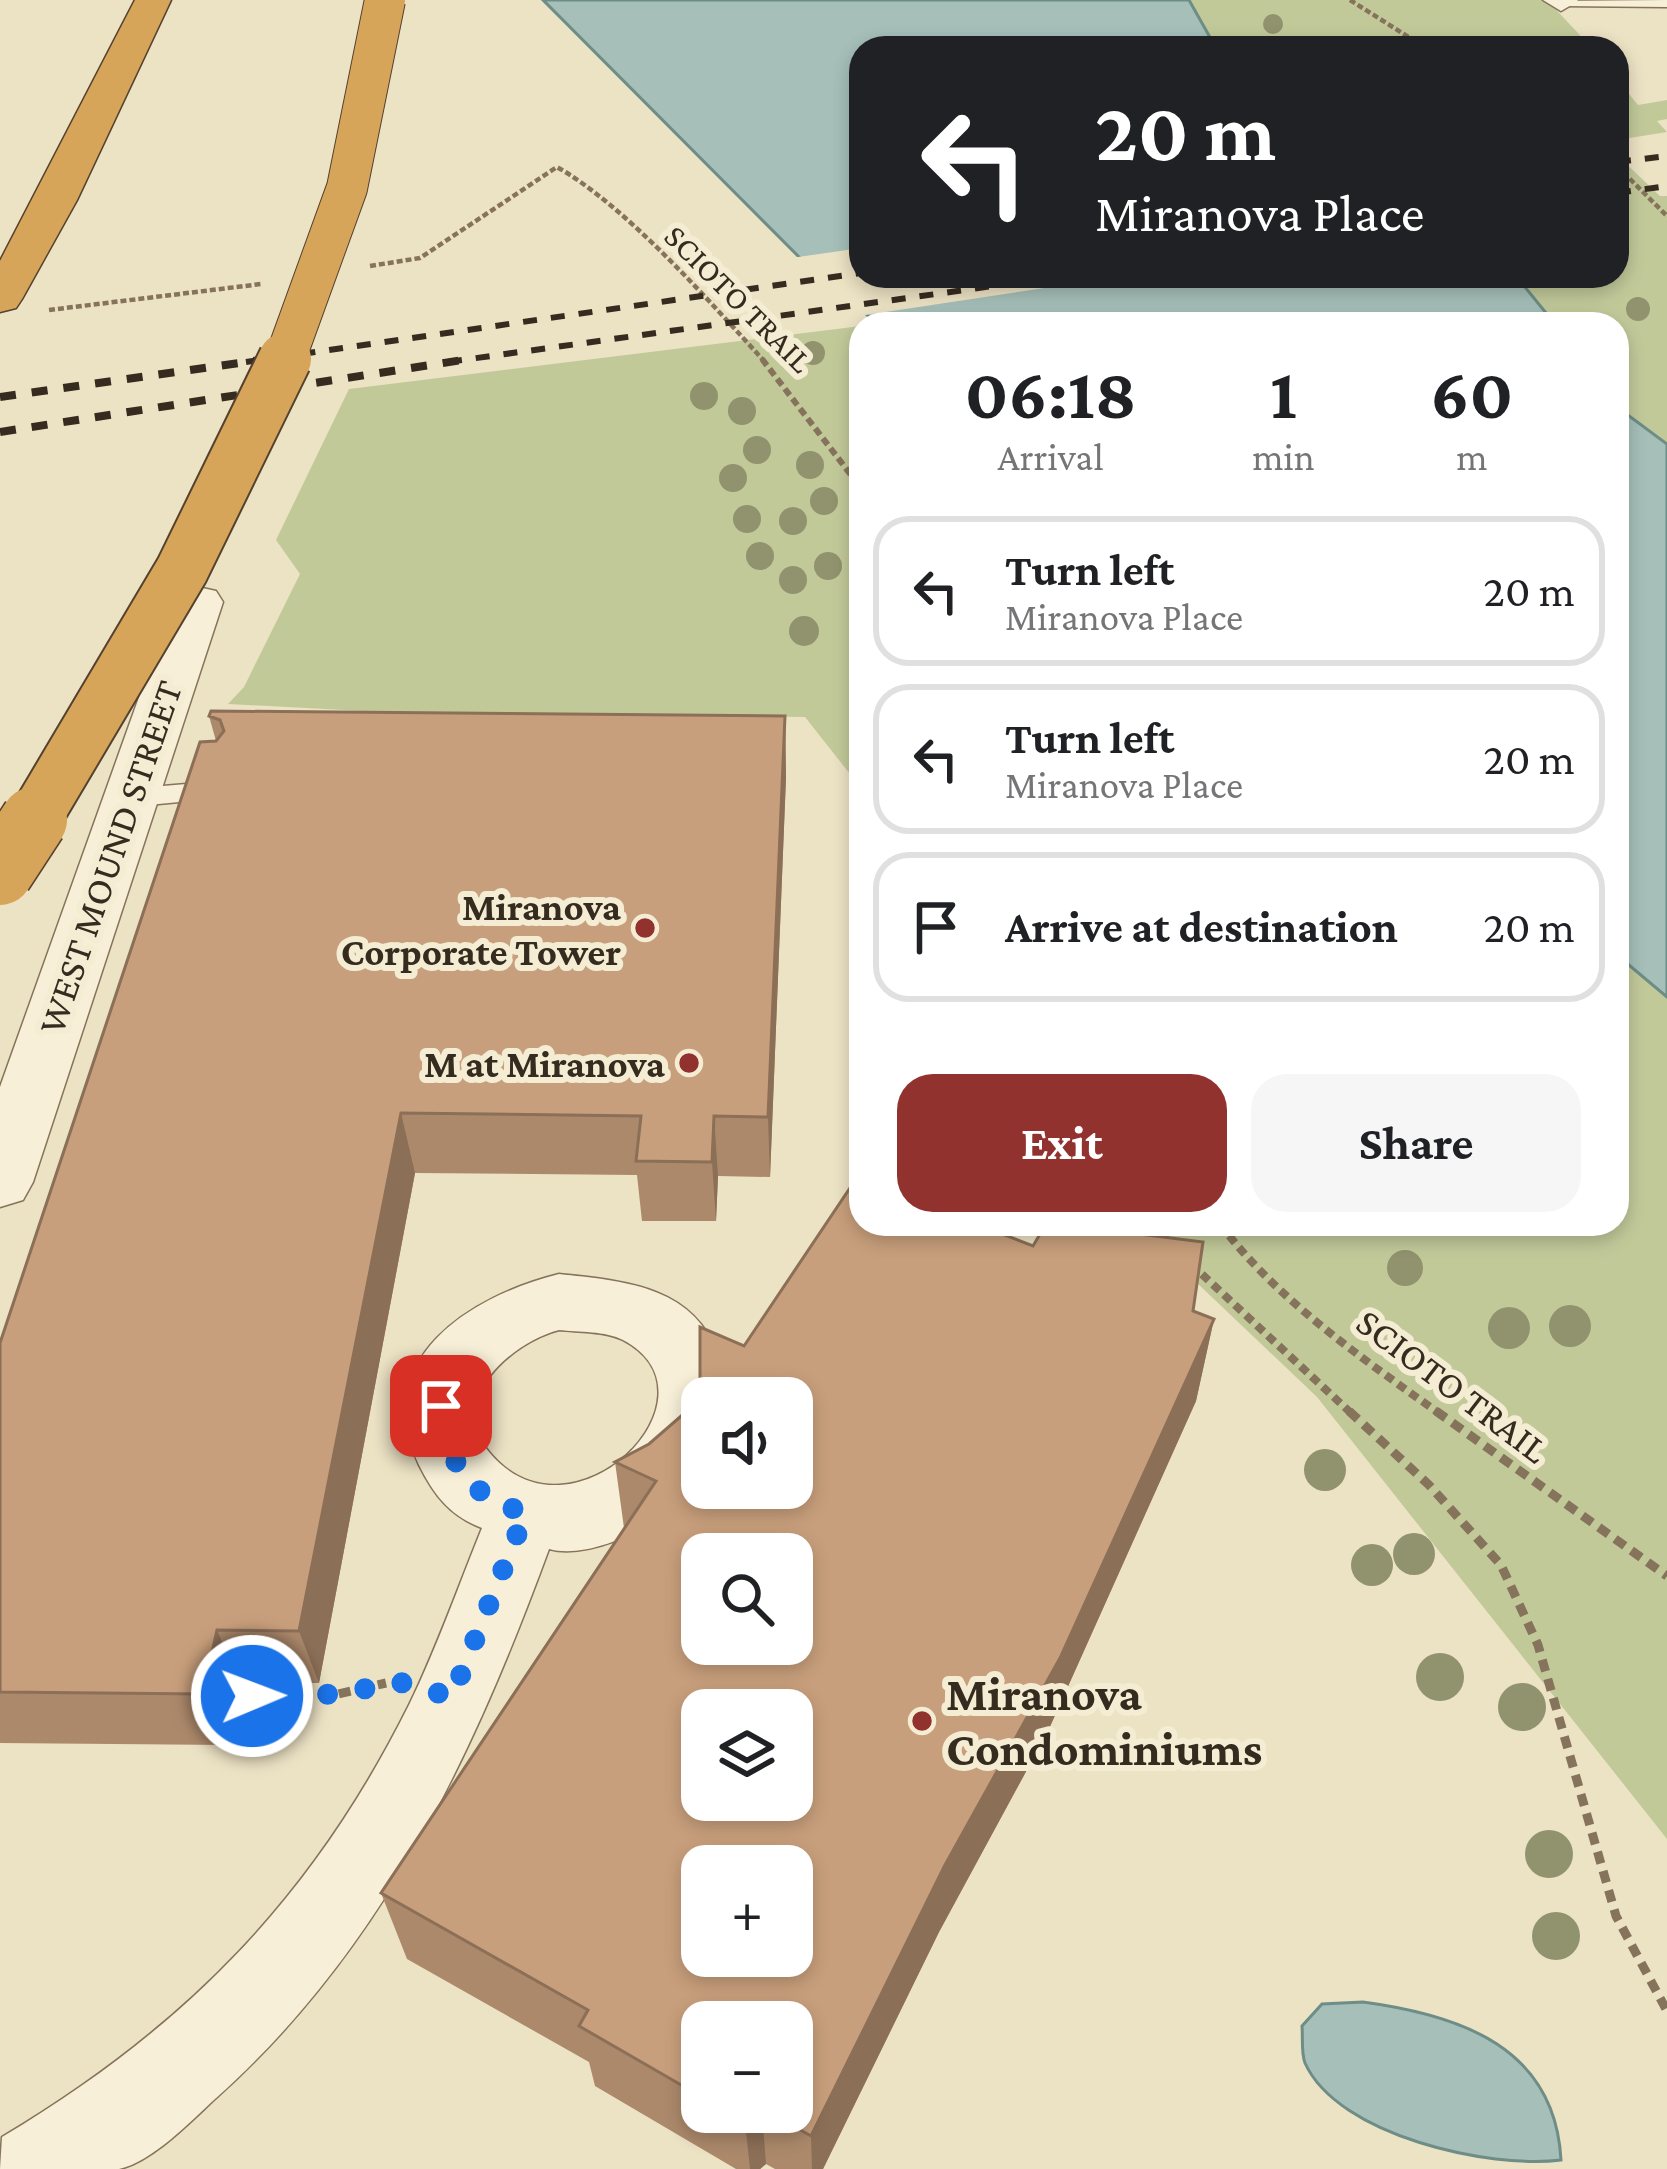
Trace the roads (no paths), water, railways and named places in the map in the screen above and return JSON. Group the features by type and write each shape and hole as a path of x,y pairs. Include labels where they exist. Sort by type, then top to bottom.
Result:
{"highway":[{"path":"0,299 40,232 153,0"},
{"path":"0,872 69,767 216,502 284,364 330,246 367,103 385,0"}],"street":[{"name":"WEST MOUND STREET","path":"0,1182 127,798 198,602"},
{"path":"34,2169 128,2112 235,2020 329,1912 404,1796 452,1697 526,1512"}],"lane":[{"path":"1560,0 1667,2"},
{"path":"127,798 222,790"}],"water":[{"path":"543,0 1189,0 1209,36 849,36 849,288 1526,288 1545,312 864,312 805,263"},
{"path":"1629,416 1667,444 1667,997 1629,965"},
{"path":"1363,2002 1434,2016 1496,2044 1541,2089 1555,2121 1561,2160 1458,2153 1382,2128 1349,2110 1323,2088 1305,2063 1302,2026 1322,2004"}],"railway":[{"path":"1629,161 1667,156"},
{"path":"1629,191 1667,186"},
{"path":"251,361 849,275"},
{"path":"465,360 979,288"},
{"path":"251,361 267,359"},
{"path":"465,360 469,359"},
{"path":"0,432 465,360"},
{"path":"448,362 465,360"},
{"path":"0,397 251,361"},
{"path":"246,362 251,361"}],"place":[{"name":"Miranova Corporate Tower","path":"645,928"},
{"name":"M at Miranova","path":"689,1063"},
{"name":"Miranova Condominiums","path":"922,1721"}]}
